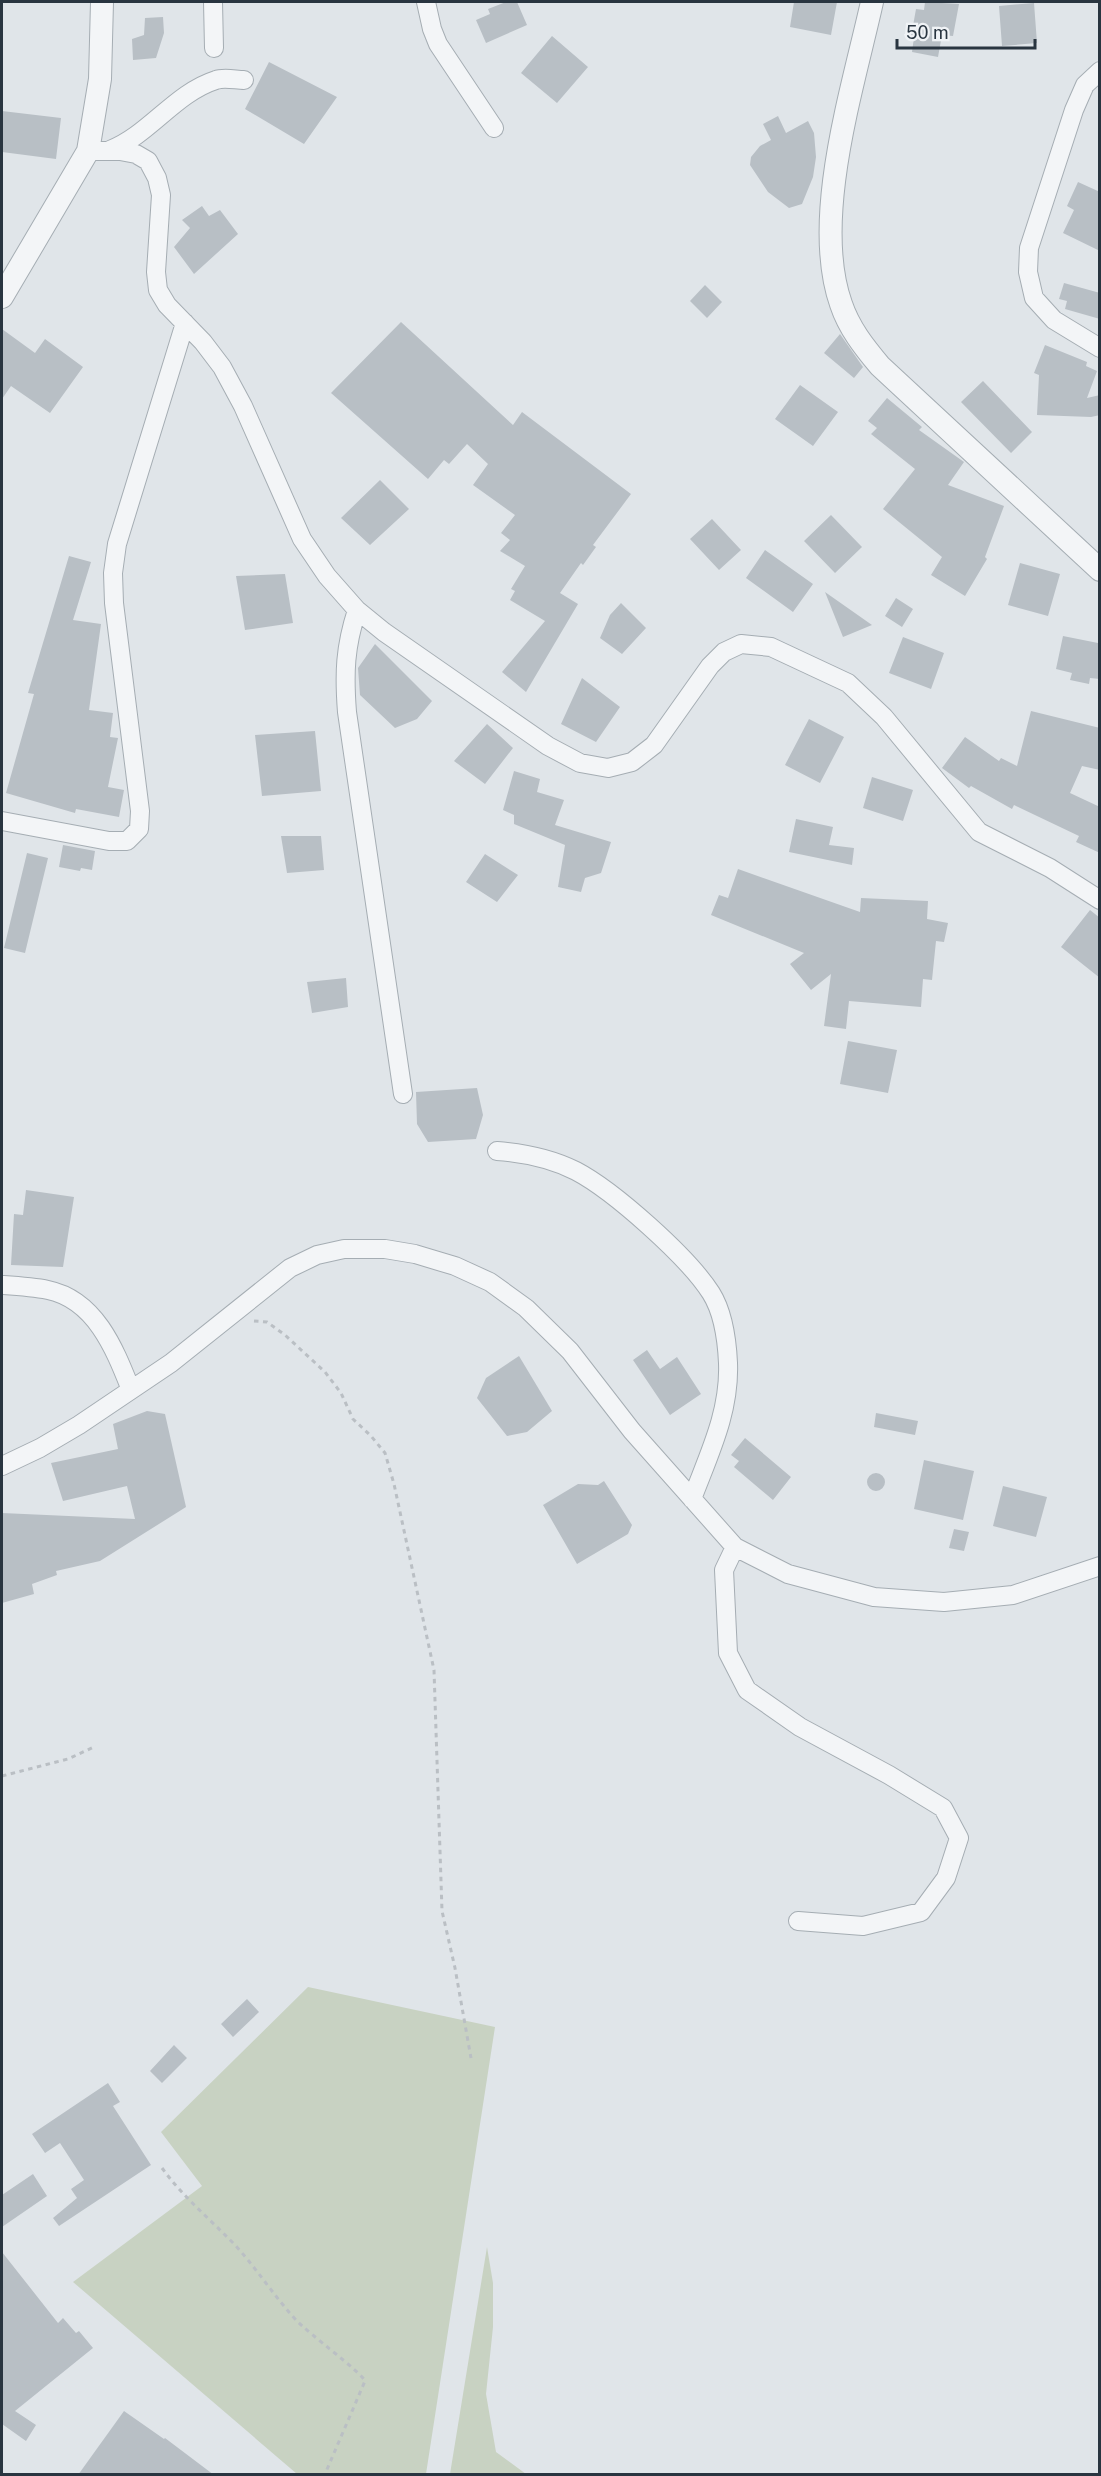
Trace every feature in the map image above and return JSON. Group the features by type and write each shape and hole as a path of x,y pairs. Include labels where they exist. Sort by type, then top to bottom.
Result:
{"street":[{"path":"2,297 98,151 102,2"},
{"path":"213,2 214,48"},
{"path":"426,2 438,44 494,128"},
{"path":"872,2 832,191 830,242 841,304 858,340 880,366 1100,570"},
{"path":"1100,71 1086,85 1071,119 1029,248 1028,272 1034,298 1054,320 1100,348"},
{"path":"98,151 126,144 194,91 218,79 244,80"},
{"path":"98,151 136,154 148,161 158,178 161,195 156,272 158,290 168,305 222,367 243,406 302,539 327,576 357,610 384,632 548,746 580,763 608,768 632,762 654,745 710,666 724,652 741,644 759,644 781,650 848,683 884,717 979,832 1050,868 1100,900"},
{"path":"2,821 109,841 127,841 139,829 140,811 114,603 113,573 117,544 185,323"},
{"path":"357,610 348,638 345,658 347,712 403,1094"},
{"path":"497,1151 518,1152 578,1172 658,1235 711,1294 724,1331 728,1364 726,1395 720,1428 692,1498"},
{"path":"2,1466 40,1448 171,1363 290,1268 317,1255 344,1249 385,1249 415,1254 455,1266 490,1282 526,1308 570,1351 632,1431 735,1547 788,1574 874,1597 944,1602 1013,1594 1100,1566"},
{"path":"2,1285 50,1290 74,1300 103,1329 117,1355 131,1390"},
{"path":"735,1547 724,1569 728,1653 747,1690 800,1727 889,1775 943,1808 959,1838 946,1878 921,1912 863,1926 798,1921"}],"path":[{"path":"229,1316 267,1322 304,1351 325,1371 341,1394 353,1419 385,1453 394,1484 434,1670 442,1911 471,2058"},
{"path":"2,1776 68,1760 96,1746"},
{"path":"162,2168 180,2192 235,2245 296,2320 350,2367 362,2374 365,2381 326,2475"}],"green space":[{"path":"308,1987 495,2027 426,2474 297,2474 73,2282 202,2186 161,2132"},
{"path":"487,2247 493,2283 493,2327 486,2394 496,2452 526,2474 450,2474"}],"building":[{"path":"506,2 517,2 527,25 486,43 476,20 490,14 488,9"},
{"path":"794,2 837,2 831,35 790,27"},
{"path":"925,2 959,4 953,36 942,35 938,57 912,52 914,37 911,37 916,9 924,10"},
{"path":"1034,3 1037,43 1002,46 999,6"},
{"path":"163,17 164,33 156,58 133,60 132,39 144,35 145,18"},
{"path":"552,36 588,67 557,103 521,73"},
{"path":"269,62 337,97 304,144 245,109"},
{"path":"2,111 61,118 56,159 2,152"},
{"path":"778,116 786,133 808,121 814,133 816,157 813,177 802,204 789,208 768,192 750,165 751,157 760,146 771,140 763,124"},
{"path":"1078,182 1100,192 1100,251 1063,233 1074,210 1067,206"},
{"path":"202,206 209,216 220,210 238,234 194,274 174,247 190,228 182,220"},
{"path":"1064,283 1100,293 1100,319 1065,309 1067,301 1059,299"},
{"path":"705,285 722,302 707,318 690,301"},
{"path":"401,322 513,425 522,412 631,494 593,545 596,547 583,565 581,563 560,593 578,604 526,692 502,672 545,621 510,600 515,591 511,589 525,566 500,551 510,540 501,533 515,515 473,485 488,464 467,444 449,464 444,460 428,479 331,393"},
{"path":"2,329 35,353 45,339 83,367 50,413 11,386 2,399"},
{"path":"840,334 863,367 854,378 824,353"},
{"path":"1045,345 1087,362 1086,366 1097,371 1087,398 1100,395 1100,415 1091,417 1037,415 1039,375 1034,373"},
{"path":"983,381 1032,432 1011,453 961,402"},
{"path":"800,385 838,412 813,446 775,419"},
{"path":"887,398 922,427 919,430 964,462 948,485 1004,506 985,557 987,559 965,596 931,575 942,557 883,509 915,469 871,434 877,428 868,421"},
{"path":"380,480 409,509 370,545 341,518"},
{"path":"831,515 862,547 835,573 804,541"},
{"path":"712,519 741,550 719,570 690,539"},
{"path":"765,550 813,584 793,612 746,578"},
{"path":"69,556 91,562 73,620 101,624 89,710 113,713 110,737 118,738 108,787 124,790 119,817 76,809 75,813 6,793 34,694 28,693"},
{"path":"1020,563 1060,574 1048,616 1008,605"},
{"path":"285,574 293,623 245,630 236,576"},
{"path":"825,592 872,625 843,637"},
{"path":"896,598 913,609 902,627 885,616"},
{"path":"621,603 646,628 622,654 600,638 610,615"},
{"path":"1063,636 1098,643 1100,679 1090,678 1089,684 1070,680 1072,673 1056,669"},
{"path":"903,637 944,653 931,689 889,673"},
{"path":"375,644 432,701 417,719 395,728 360,695 358,668"},
{"path":"582,678 620,707 596,742 561,724"},
{"path":"1031,711 1100,728 1100,770 1082,766 1070,793 1100,807 1100,853 1076,842 1079,836 1014,805 1012,809 971,786 969,788 942,768 965,737 999,761 1001,758 1017,766"},
{"path":"809,719 844,737 820,783 785,765"},
{"path":"487,724 513,748 485,784 454,761"},
{"path":"315,731 321,791 262,796 255,735"},
{"path":"514,771 540,779 537,792 564,800 555,825 611,842 601,873 585,878 581,892 558,887 565,845 514,824 514,815 503,810"},
{"path":"872,777 913,790 903,821 863,808"},
{"path":"796,819 833,827 829,845 854,848 852,865 789,852"},
{"path":"281,836 321,836 324,870 287,873"},
{"path":"63,845 95,851 92,870 81,868 80,871 59,867"},
{"path":"27,853 48,858 25,953 4,948"},
{"path":"485,854 518,875 497,902 466,882"},
{"path":"738,869 860,912 861,898 928,901 927,919 948,923 944,942 936,941 932,980 923,979 921,1007 849,1001 846,1029 824,1026 831,974 811,990 790,964 804,953 711,915 719,895 728,898"},
{"path":"1090,910 1100,918 1100,978 1061,947"},
{"path":"346,978 348,1007 312,1013 307,982"},
{"path":"848,1041 897,1050 888,1093 840,1084"},
{"path":"477,1088 483,1115 476,1139 428,1142 417,1124 416,1092"},
{"path":"26,1190 74,1197 63,1267 11,1265 14,1214 23,1215"},
{"path":"647,1350 660,1369 677,1357 701,1394 670,1415 633,1360"},
{"path":"519,1356 552,1411 527,1432 507,1436 477,1398 486,1378"},
{"path":"147,1411 165,1414 186,1507 100,1561 56,1571 57,1575 32,1584 34,1594 2,1603 2,1513 135,1519 127,1486 63,1501 51,1463 118,1449 113,1424"},
{"path":"876,1413 918,1421 915,1435 874,1427"},
{"path":"745,1438 791,1477 773,1500 734,1467 739,1461 731,1455"},
{"path":"924,1460 974,1471 963,1520 914,1509"},
{"path":"876,1473 884,1478 885,1482 880,1490 876,1491 868,1486 867,1482 872,1474"},
{"path":"604,1481 632,1525 628,1534 577,1564 543,1505 578,1484 598,1485"},
{"path":"1003,1486 1047,1497 1036,1537 993,1526"},
{"path":"954,1529 969,1532 964,1551 949,1548"},
{"path":"247,1999 259,2012 233,2037 221,2024"},
{"path":"174,2045 187,2058 162,2083 150,2071"},
{"path":"108,2083 120,2102 113,2106 151,2165 59,2226 53,2218 77,2198 71,2189 84,2180 60,2143 45,2153 32,2134"},
{"path":"33,2174 47,2196 2,2227 2,2195"},
{"path":"2,2252 58,2323 63,2318 76,2333 79,2331 93,2348 15,2411 36,2425 26,2441 2,2424"},
{"path":"124,2411 165,2438 214,2475 78,2475"}]}
